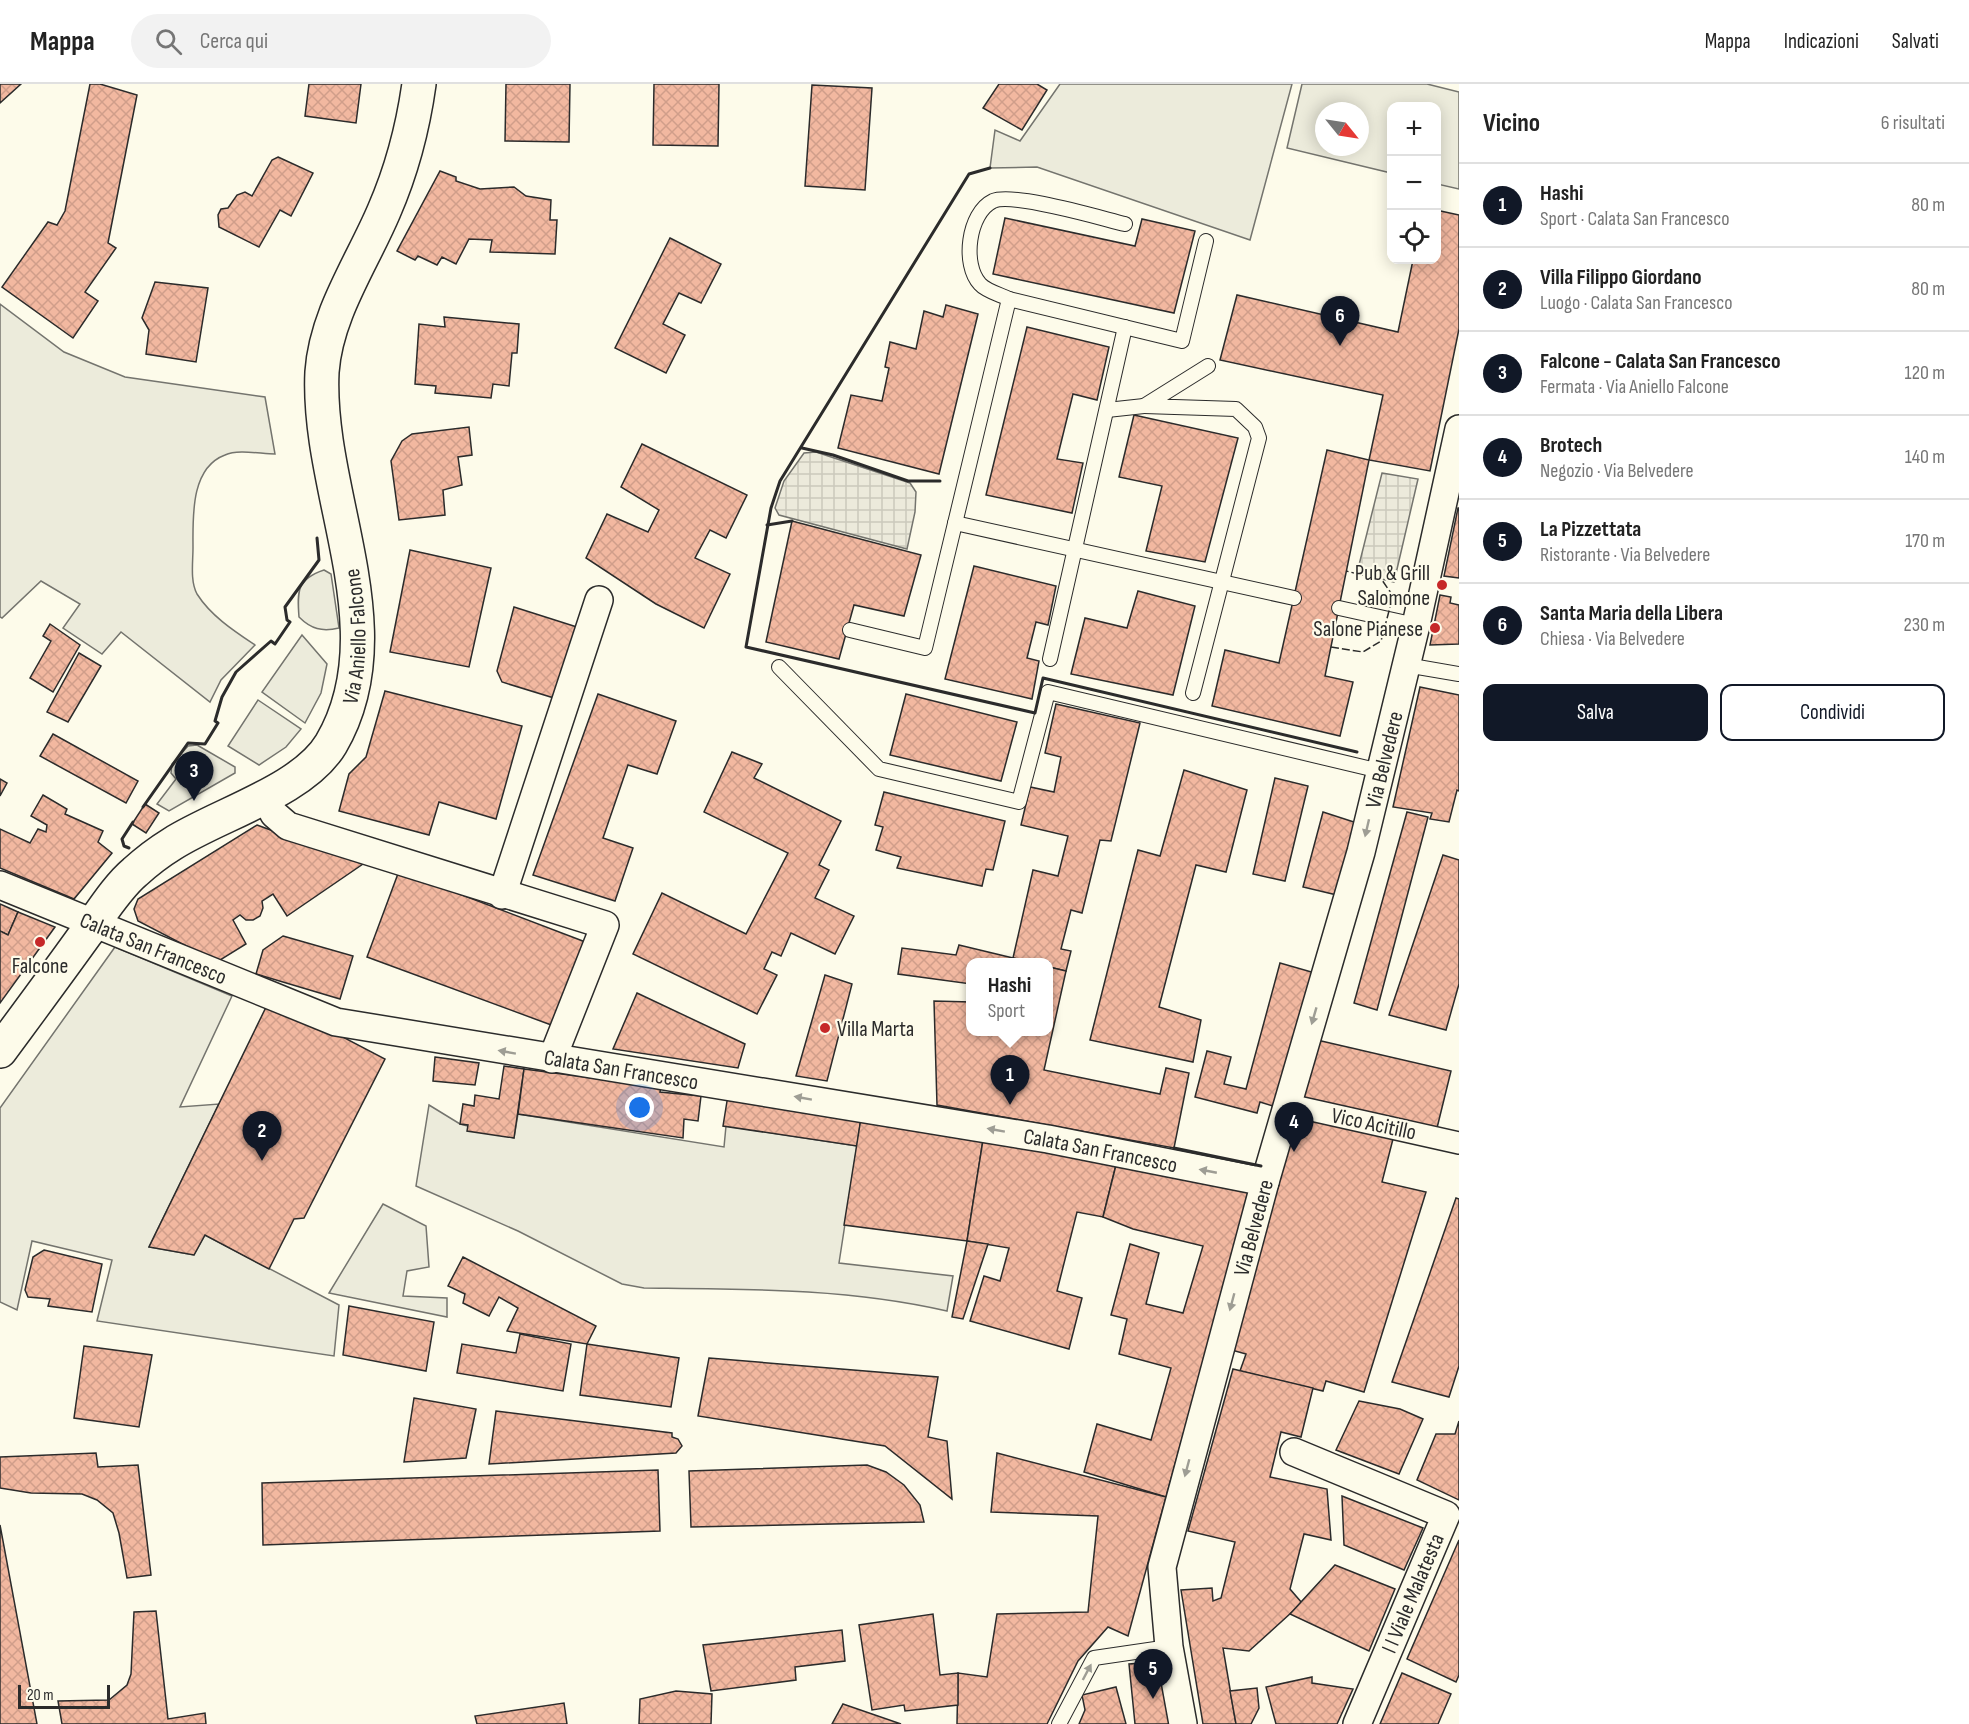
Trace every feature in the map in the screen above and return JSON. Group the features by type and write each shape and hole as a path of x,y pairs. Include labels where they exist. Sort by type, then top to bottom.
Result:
{"street":[{"name":"Via Aniello Falcone","path":"0,1051 132,874 172,844 266,796 307,771 330,747 350,707 358,669 360,634 325,428 322,372 328,334 385,210 403,155 419,84"},
{"path":"1455,473 1459,429"},
{"name":"Via Belvedere","path":"1183,1724 1169,1647 1162,1567 1265,1182 1361,852 1455,473"},
{"path":"502,895 599,600"},
{"path":"266,796 274,814 288,826 605,926 552,1059"},
{"name":"Calata San Francesco","path":"0,885 336,1022 1036,1137 1265,1182"},
{"name":"Vico Acitillo","path":"1289,1104 1459,1143"},
{"name":"I I Viale Malatesta","path":"1294,1452 1446,1515 1357,1724"}],"lane":[{"path":"1125,224 1013,199 993,201 977,218 971,242 970,265 980,285 1009,298 1182,341 1206,241"},
{"path":"850,630 925,648 1009,298"},
{"path":"1050,659 1125,327"},
{"path":"1144,406 1208,366"},
{"path":"1107,410 1144,406 1236,409 1255,426 1259,438 1193,693"},
{"path":"955,523 1294,598"},
{"path":"1339,608 1416,625"},
{"path":"1406,665 1459,674"},
{"path":"779,667 879,769 1019,802 1048,692 1380,771"},
{"path":"1059,1724 1094,1658 1169,1647"}],"shaded area":[{"path":"1060,84 1292,84 1250,240 1037,167 990,168 995,130 1020,141"},
{"path":"1302,84 1427,84 1459,92 1459,189 1441,185 1441,102 1387,102 1387,172 1320,156 1369,156 1369,102 1315,102 1315,155 1287,148"},
{"path":"0,304 64,352 125,377 265,397 275,454 243,452 225,455 214,461 205,471 196,495 192,565 195,589 216,616 255,645 221,680 210,702 121,632 102,654 63,628 80,604 41,581 2,618 0,617"},
{"path":"816,452 910,483 916,492 915,512 907,549 779,515 775,508 784,481 804,453"},
{"path":"1382,473 1418,479 1394,582 1357,573"},
{"path":"324,570 331,574 339,628 327,630 317,629 299,617 298,600 301,587 308,577"},
{"path":"302,635 327,664 321,693 305,723 262,692"},
{"path":"258,700 301,729 286,747 259,765 228,746"},
{"path":"197,745 235,767 235,773 169,811 157,804 176,779 171,773 172,764 188,746"},
{"path":"115,947 232,996 180,1107 219,1104 149,1247 194,1255 205,1235 339,1305 334,1356 97,1321 112,1260 32,1241 17,1310 0,1302 0,1108"},
{"path":"429,1105 460,1124 514,1138 518,1114 724,1147 726,1126 857,1146 839,1263 953,1276 947,1311 910,1303 834,1294 644,1288 622,1284 518,1231 416,1186"},
{"path":"383,1204 426,1226 429,1267 407,1271 403,1296 447,1298 447,1317 329,1293"}],"building":[{"path":"0,84 21,84 0,103"},
{"path":"90,84 100,84 137,95 108,243 116,248 85,292 98,301 73,338 2,287 48,222 57,225 65,211"},
{"path":"309,84 361,84 356,123 305,116"},
{"path":"506,84 570,84 569,142 505,141"},
{"path":"654,84 719,84 718,146 653,145"},
{"path":"999,84 1037,84 1047,90 1022,130 983,108"},
{"path":"812,85 872,88 865,190 805,186"},
{"path":"278,157 313,173 291,216 280,210 259,247 219,227 218,215 221,209 228,208 237,195 245,192 252,196 272,160"},
{"path":"440,171 456,177 456,181 480,189 514,187 526,196 551,200 550,220 557,220 555,254 490,252 492,240 469,239 456,264 442,257 437,265 418,256 415,260 397,251"},
{"path":"1441,211 1459,215 1459,329 1430,471 1369,460 1383,395 1220,360 1237,295 1398,332 1412,264 1441,264"},
{"path":"1005,218 1135,246 1142,219 1195,231 1174,313 993,274"},
{"path":"670,238 721,264 701,303 679,293 663,324 685,335 666,373 615,348"},
{"path":"155,282 208,288 196,362 146,354 149,330 142,318"},
{"path":"946,305 978,314 939,474 838,448 851,395 882,401 889,368 885,367 890,342 916,349 924,311 943,317"},
{"path":"444,317 519,324 517,353 512,353 509,386 493,384 491,398 435,393 436,386 415,384 419,324 445,327"},
{"path":"1027,327 1109,347 1097,400 1073,394 1057,459 1083,463 1072,513 986,495"},
{"path":"1134,415 1238,438 1205,562 1146,551 1162,486 1119,477"},
{"path":"469,427 472,455 458,457 462,485 443,490 445,515 399,520 391,461 402,441 412,434"},
{"path":"642,444 747,495 726,538 710,530 695,558 730,574 704,628 656,604 586,558 607,514 648,532 659,510 621,487"},
{"path":"1327,450 1369,460 1325,676 1353,682 1340,736 1212,706 1225,650 1279,663"},
{"path":"1459,508 1459,578 1444,576"},
{"path":"792,521 921,555 904,616 854,605 839,659 766,642"},
{"path":"410,550 491,568 469,667 390,652"},
{"path":"974,566 1056,586 1048,625 1036,622 1027,658 1039,661 1032,699 945,679"},
{"path":"1138,591 1195,606 1173,695 1071,674 1085,618 1127,628"},
{"path":"1440,595 1451,597 1450,603 1459,605 1459,644 1430,645"},
{"path":"514,607 580,628 554,698 502,682 497,671"},
{"path":"50,624 80,645 53,692 30,678 51,641 43,636"},
{"path":"79,653 101,666 68,722 47,712"},
{"path":"1420,687 1459,695 1459,791 1457,790 1449,822 1430,819 1432,813 1393,807"},
{"path":"385,691 522,726 496,819 439,802 429,835 339,811 349,774 366,757"},
{"path":"598,694 676,721 657,774 628,765 603,838 633,848 615,901 533,875"},
{"path":"906,694 1017,722 1001,781 890,755"},
{"path":"1056,704 1140,723 1111,841 1100,840 1082,913 1071,910 1061,949 1071,951 1066,971 1053,968 1053,958 1013,958 1033,870 1058,876 1068,836 1021,825 1030,787 1054,792 1061,757 1045,753"},
{"path":"53,734 138,781 126,803 40,756"},
{"path":"732,752 762,764 754,778 841,821 819,865 829,870 815,898 854,916 835,954 791,933 781,956 772,952 764,969 777,975 757,1014 633,954 662,893 746,934 788,853 704,812"},
{"path":"1184,770 1247,790 1226,872 1196,865 1159,1007 1201,1020 1193,1062 1090,1040 1138,850 1160,856"},
{"path":"1275,778 1308,786 1285,881 1253,874"},
{"path":"0,779 7,783 0,796"},
{"path":"884,792 1005,821 993,870 986,869 982,886 897,868 901,857 876,850 883,827 875,825"},
{"path":"43,795 67,809 65,814 103,831 98,842 112,853 74,899 0,868 0,829 30,843 38,829 46,832 47,825 31,816"},
{"path":"145,804 159,813 146,833 132,824"},
{"path":"1323,812 1357,823 1337,895 1303,887"},
{"path":"1407,812 1428,817 1377,1010 1354,1003"},
{"path":"257,825 363,864 287,916 273,894 262,901 263,908 260,916 253,920 246,920 240,915 233,920 246,944 217,962 138,921 134,909 138,899"},
{"path":"1443,855 1459,860 1459,984 1446,1030 1389,1015"},
{"path":"399,871 588,943 554,1026 367,957"},
{"path":"0,904 18,912 8,935 0,931"},
{"path":"18,912 55,927 0,1003 0,931 8,935"},
{"path":"283,936 353,956 340,999 256,974 263,950"},
{"path":"959,945 1014,958 966,958 966,983 898,974 902,948 956,955"},
{"path":"1280,963 1315,973 1279,1108 1260,1102 1257,1113 1195,1097 1207,1051 1231,1057 1224,1084 1246,1089"},
{"path":"1053,968 1066,971 1053,1030"},
{"name":"Villa Marta","path":"825,975 852,984 827,1081 796,1076"},
{"path":"637,993 745,1044 738,1068 613,1049"},
{"path":"270,999 385,1059 304,1218 294,1219 269,1269 205,1235 194,1255 149,1247"},
{"path":"934,1001 966,1002 966,1036 1052,1036 1044,1070 1160,1094 1166,1068 1189,1073 1174,1148 937,1105"},
{"path":"1317,1040 1451,1071 1436,1132 1300,1102"},
{"path":"435,1057 479,1063 475,1085 433,1081"},
{"path":"504,1066 524,1069 514,1138 467,1131 468,1125 460,1124 463,1104 474,1106 475,1095 499,1099"},
{"path":"524,1069 661,1087 660,1092 701,1096 698,1121 684,1119 683,1138 518,1114"},
{"path":"728,1095 861,1118 857,1146 723,1126"},
{"path":"1297,1114 1394,1135 1382,1182 1426,1192 1364,1392 1326,1381 1323,1391 1240,1371 1246,1354 1228,1349"},
{"path":"861,1118 983,1140 967,1241 844,1225"},
{"path":"983,1140 1116,1165 1103,1217 1077,1212 1057,1291 1082,1298 1069,1349 970,1321 984,1276 1000,1281 1009,1248 967,1241"},
{"path":"1116,1165 1250,1192 1166,1497 1084,1472 1097,1424 1151,1440 1171,1368 1119,1354 1127,1319 1111,1315 1130,1244 1159,1253 1146,1304 1183,1313 1203,1246 1133,1229 1103,1217"},
{"path":"1456,1198 1459,1199 1459,1366 1449,1397 1392,1382"},
{"path":"967,1241 988,1244 963,1319 952,1317"},
{"path":"44,1250 102,1264 92,1312 48,1306 50,1299 28,1297 25,1290 33,1257"},
{"path":"463,1257 596,1326 587,1344 507,1331 518,1308 499,1297 489,1316 463,1303 465,1294 448,1286"},
{"path":"349,1306 434,1322 426,1371 343,1355"},
{"path":"520,1334 571,1344 563,1391 457,1373 462,1344 516,1353"},
{"path":"587,1344 679,1358 671,1407 580,1395"},
{"path":"84,1346 152,1355 139,1427 74,1418"},
{"path":"709,1358 938,1377 928,1437 947,1441 952,1499 885,1446 698,1416"},
{"path":"1233,1369 1313,1388 1301,1437 1281,1432 1270,1477 1327,1489 1331,1540 1304,1534 1290,1589 1302,1603 1249,1651 1223,1648 1236,1724 1203,1724 1181,1590 1212,1588 1213,1601 1221,1598 1235,1542 1188,1531"},
{"path":"414,1398 476,1409 466,1458 404,1462"},
{"path":"1359,1401 1400,1409 1423,1419 1399,1474 1336,1450"},
{"path":"496,1411 672,1433 672,1437 678,1439 682,1446 676,1453 489,1464"},
{"path":"1459,1421 1459,1500 1417,1480 1436,1434 1455,1434"},
{"path":"96,1453 98,1467 138,1465 151,1575 127,1578 113,1513 97,1500 82,1494 31,1493 0,1488 0,1457"},
{"path":"997,1453 1166,1497 1128,1636 1108,1627 1078,1661 1047,1724 957,1724 958,1673 987,1677 997,1614 1088,1612 1098,1516 991,1512"},
{"path":"867,1465 886,1472 904,1485 920,1505 924,1522 691,1527 689,1471"},
{"path":"658,1470 660,1531 263,1545 262,1483"},
{"path":"1342,1496 1423,1528 1404,1570 1344,1545"},
{"path":"0,1525 37,1724 0,1724"},
{"path":"1459,1540 1459,1675 1456,1682 1407,1659"},
{"path":"1335,1565 1395,1589 1369,1651 1290,1614"},
{"path":"156,1611 168,1719 205,1713 206,1724 62,1724 58,1701 109,1700 127,1685 131,1674 134,1612"},
{"path":"933,1614 940,1675 958,1673 958,1705 905,1711 904,1705 872,1710 859,1625"},
{"path":"842,1630 845,1661 795,1667 796,1680 711,1691 703,1645"},
{"path":"1158,1662 1171,1724 1135,1724 1129,1664"},
{"path":"1402,1673 1451,1694 1438,1724 1380,1724"},
{"path":"1312,1677 1312,1683 1353,1689 1337,1724 1276,1724 1266,1687"},
{"path":"1116,1687 1126,1724 1079,1724 1085,1710 1082,1695"},
{"path":"1257,1688 1259,1708 1251,1724 1236,1724 1230,1691"},
{"path":"676,1691 712,1694 711,1724 639,1724 640,1699"},
{"path":"564,1703 567,1724 477,1724 475,1716"},
{"path":"843,1704 901,1724 832,1724"}],"fence":[{"path":"1331,647 1363,652 1381,641 1393,596 1382,580 1346,571"}],"wall":[{"path":"990,168 969,174 780,481 771,508 746,647 1035,713 1043,678 1357,752"},
{"path":"802,448 833,455 908,481 940,481"},
{"path":"767,525 792,521"},
{"path":"143,807 188,743 205,744 218,723 215,721 222,697 236,672 271,641 275,644 290,622 287,620 285,607 319,560 317,538"},
{"path":"129,848 124,846 122,839 133,822"},
{"path":"1174,1148 1261,1166"}],"place":[{"name":"Santa Maria della Libera","path":"1340,346"},
{"name":"Pub & Grill Salomone","path":"1442,585"},
{"name":"Salone Pianese","path":"1435,628"},
{"name":"Falcone - Calata San Francesco","path":"194,801"},
{"name":"Falcone","path":"40,942"},
{"name":"Villa Marta","path":"825,1028"},
{"name":"Hashi","path":"1010,1105"},
{"name":"Brotech","path":"1294,1152"},
{"name":"Villa Filippo Giordano","path":"262,1161"},
{"name":"La Pizzettata","path":"1153,1699"}]}
